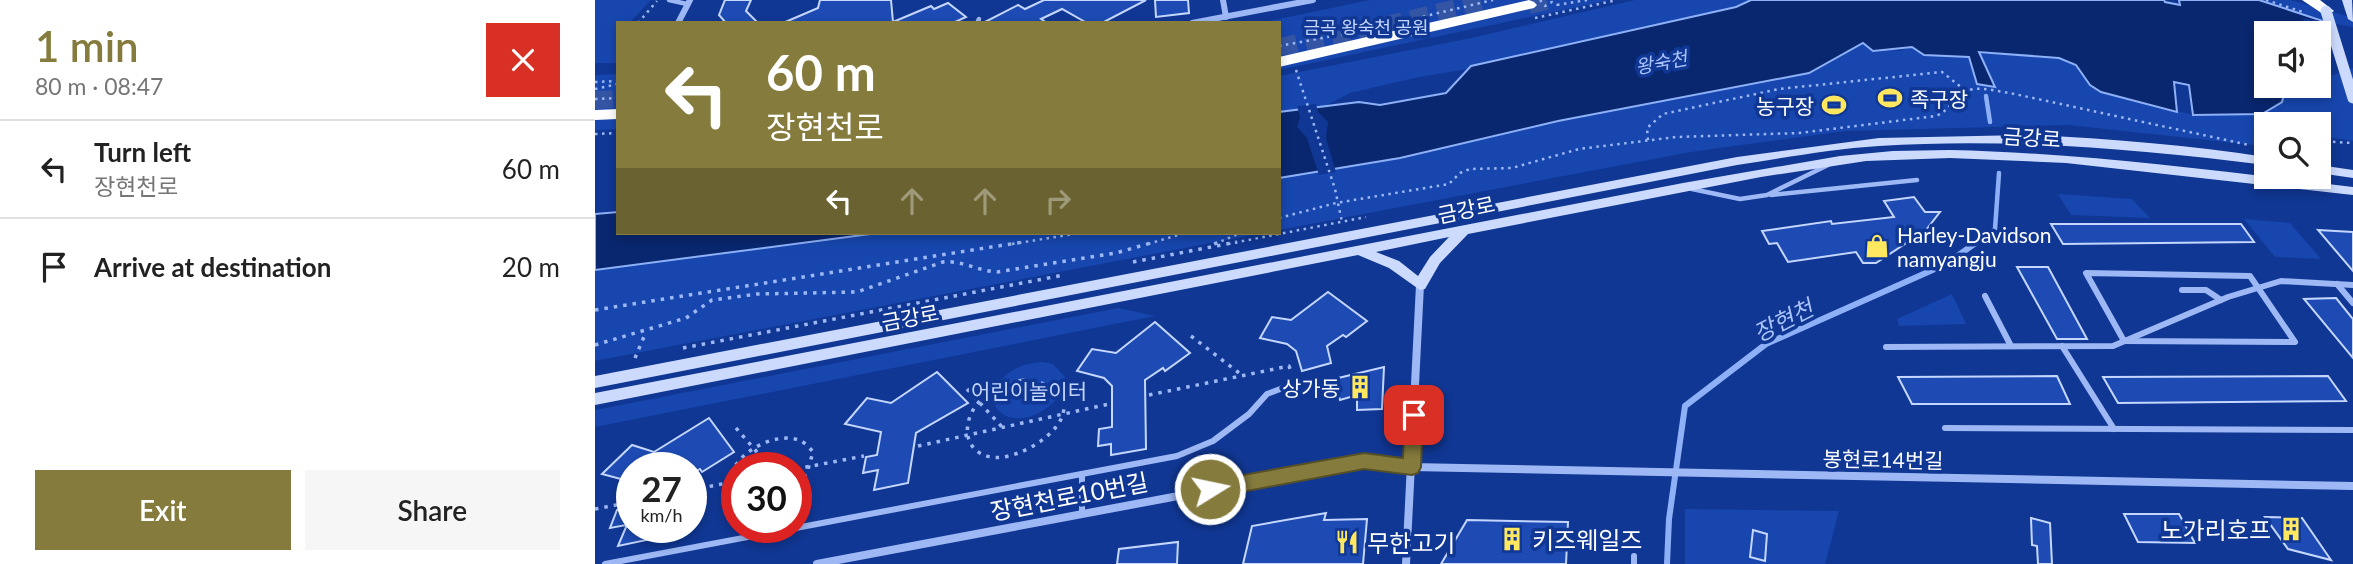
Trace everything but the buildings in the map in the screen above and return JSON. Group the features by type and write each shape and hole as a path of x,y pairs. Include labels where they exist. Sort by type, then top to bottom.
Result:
{"highway":[{"path":"1281,62 1535,3"},
{"path":"2305,6 2325,5"},
{"path":"595,115 616,114"}],"main road":[{"path":"2347,0 2353,18"},
{"path":"2325,5 2353,98"},
{"name":"금강로","path":"595,382 1737,161 1877,142 2078,140 2254,160"},
{"name":"금강로","path":"595,399 1683,187 1837,160 1892,155 2020,156 2137,166 2353,191"},
{"path":"2331,171 2353,174"},
{"path":"1352,253 1377,256 1397,264 1420,285 1435,260 1462,231"}],"street":[{"path":"1223,0 1226,17"},
{"path":"1203,21 1313,0"},
{"path":"679,21 688,2"},
{"path":"1406,564 1420,285"},
{"name":"장현천로10번길","path":"817,564 1364,461 1412,467"},
{"name":"봉현로14번길","path":"1412,467 2353,486"}],"lane":[{"path":"669,0 688,2"},
{"path":"1767,195 1837,160"},
{"path":"1683,187 1740,200 1917,180"},
{"path":"2086,273 2250,276 2295,342 2124,341 2086,273"},
{"path":"1886,347 2113,346 2221,300 2281,281 2353,285"},
{"path":"2337,284 2353,303"},
{"path":"2182,290 2206,290 2221,300"},
{"path":"1985,296 2011,346"},
{"path":"2062,346 2114,429"},
{"path":"605,564 1177,456 1213,441 1249,414 1267,394 1296,383"},
{"path":"1945,428 2353,430"},
{"path":"1083,474 1083,512"}],"path":[{"path":"640,21 658,0"},
{"path":"1281,46 1371,29 1493,0"},
{"path":"1535,3 1545,6 1552,2 1557,5 1587,0"},
{"path":"2266,0 2305,6"},
{"path":"1296,68 1335,190 1342,222"},
{"path":"1648,140 1647,128 1663,114 1779,89 1944,72 1966,91"},
{"path":"595,82 616,83"},
{"path":"596,89 616,84"},
{"path":"1281,217 1336,203 1449,184 1460,173 1470,169 1512,168 1579,149 1648,140 1799,133 1936,116 1947,111 1959,96 1971,89 2002,92 2254,146"},
{"path":"595,99 616,98"},
{"path":"595,134 616,133"},
{"path":"2331,142 2353,143"},
{"path":"595,310 1067,235"},
{"path":"595,345 646,332 686,317 712,300 724,297 757,293 857,292 936,263 954,260 979,271 997,272 1115,253 1178,235"},
{"path":"1206,248 1235,235"},
{"path":"635,358 646,332"},
{"path":"1191,336 1243,376"},
{"path":"1149,395 1290,366 1296,383"},
{"path":"1037,380 1050,384 1059,392 1063,402 1063,415 1047,439 1017,456 985,456 973,450 966,437 965,428 969,415 979,402 1006,384 1037,380"},
{"path":"967,389 1003,428"},
{"path":"918,446 1109,404"},
{"path":"736,428 757,452"},
{"path":"750,452 777,439 800,439 809,444 812,457"},
{"path":"812,467 865,456"},
{"path":"595,509 616,505"}],"green space":[{"path":"595,0 651,0 631,21 616,21 616,63 595,63"},
{"name":"금곡 왕숙천 공원","path":"1370,0 1610,0 1281,70 1281,21 1269,21"},
{"path":"1635,0 1751,0 1736,7 1471,66 1468,69 1350,93 1325,106 1281,112 1281,76 1471,38"},
{"path":"2259,0 2291,0 2353,18 2353,31 2331,24 2331,21 2323,21"},
{"path":"1863,43 1899,51 1912,47 1924,55 1970,56 1977,84 1995,86 1978,52 2056,57 2075,65 2101,92 2193,115 2254,114 2254,145 2069,125 1845,131 1691,152 1281,230 1281,178 1400,158 1558,121 1809,73"},
{"path":"2353,65 2353,141 2331,138 2331,112 2265,112 2282,102 2283,98 2331,98 2331,72"},
{"path":"616,74 616,129 595,130 595,75"},
{"path":"2058,194 2132,199 2150,218 2071,215"},
{"path":"2244,219 2290,223 2321,259 2275,257"},
{"path":"863,235 1253,235 595,361 595,270"},
{"path":"1952,294 1966,324 1899,326 1897,319"},
{"path":"1118,308 1155,316 595,427 595,410"},
{"name":"어린이놀이터","path":"1043,362 1053,364 1065,377 1055,400 1033,416 1008,417 998,410 992,398 1004,376 1026,365"},
{"path":"1685,509 1839,511 1825,564 1685,564"}],"water":[{"name":"왕숙천","path":"1751,0 2164,0 2180,5 2179,0 2259,0 2323,21 2254,21 2254,98 2283,98 2282,102 2265,112 2254,114 2193,115 2189,85 2174,82 2177,112 2101,92 2090,85 2076,65 2059,58 1979,52 1995,87 1977,84 1969,57 1924,55 1912,47 1873,51 1863,43 1809,73 1558,121 1400,158 1281,178 1281,112 1359,102 1380,105 1446,93 1471,66 1736,7"},
{"path":"2331,24 2353,31 2353,65 2331,72"},
{"path":"616,212 616,235 863,235 595,270 595,214"}],"pier":[{"path":"2331,23 2353,27 2353,68 2331,76"},
{"path":"1316,104 1318,112 1328,122 1326,138 1336,172 1319,175 1307,138 1297,127 1300,117 1297,106"}],"waterway":[{"name":"장현천","path":"1986,96 1990,122"},
{"name":"장현천","path":"1974,244 1995,229 1999,173"},
{"name":"장현천","path":"1667,564 1669,519 1685,406 1766,344 1946,264 1977,242"}],"tunnel":[{"path":"1281,47 1379,27 1490,0"},
{"path":"1529,5 1551,0"},
{"path":"595,100 616,99"}],"place":[{"name":"족구장","path":"1890,98"},
{"name":"농구장","path":"1834,105"},
{"name":"Harley-Davidson namyangju","path":"1877,246"},
{"name":"상가동","path":"1360,387"},
{"name":"노가리호프","path":"2291,529"},
{"name":"키즈웨일즈","path":"1512,539"},
{"name":"무한고기","path":"1347,542"}],"route":[{"path":"1210,489 1364,461 1412,467 1414,415"}]}
